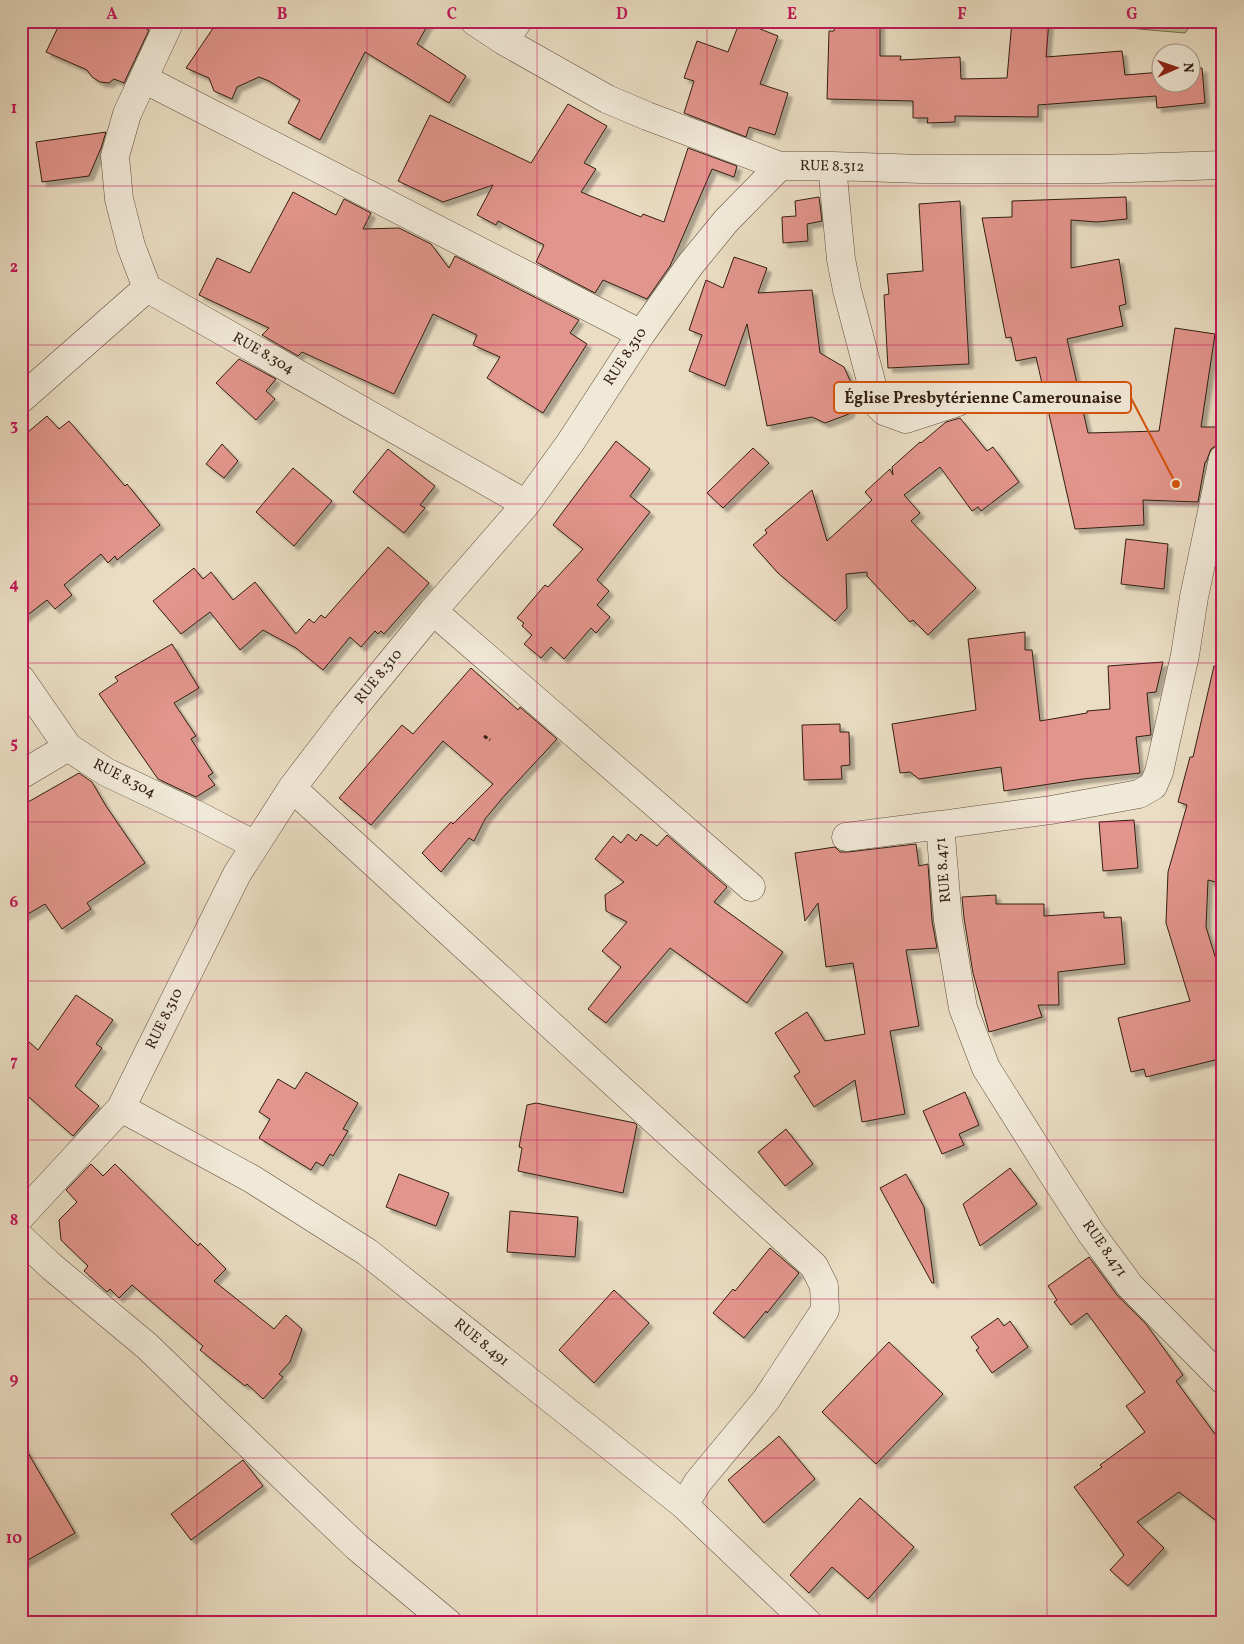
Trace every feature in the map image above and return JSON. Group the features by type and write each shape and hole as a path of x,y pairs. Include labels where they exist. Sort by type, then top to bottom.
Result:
{"street":[{"path":"21,399 147,288 131,246 119,200 115,156 127,114 170,21"},
{"name":"RUE 8.312","path":"474,21 511,31 607,99 780,166 932,169 1099,169 1223,165"},
{"path":"144,79 641,334"},
{"name":"RUE 8.310","path":"21,1216 121,1108 236,874 292,788 347,716 433,611 526,504 570,443 641,334 696,258 726,221 780,166"},
{"path":"832,166 842,267 877,404 884,411 906,418 958,402"},
{"name":"RUE 8.304","path":"147,288 526,504"},
{"name":"RUE 8.471","path":"1223,458 1194,597 1185,655 1160,772 1153,786 1139,794 1051,810 940,825 948,920 963,1008 986,1068 1052,1173 1130,1286 1223,1380"},
{"path":"433,611 751,887"},
{"name":"RUE 8.304","path":"21,679 68,747 106,772 255,845"},
{"path":"21,775 68,747"},
{"path":"292,788 814,1266 824,1286 825,1310 766,1400 698,1482 684,1505"},
{"path":"846,838 940,825"},
{"name":"RUE 8.491","path":"121,1108 252,1179 367,1252 684,1505 808,1623"},
{"path":"21,1238 52,1267 147,1346 357,1547 448,1623"}],"path":[{"path":"484,736 490,740"}],"green space":[{"path":"1111,21 1194,21 1185,33 1116,27"}],"building":[{"path":"61,21 130,21 149,30 124,83 114,79 109,83 100,82 92,77 87,70 46,52"},
{"path":"218,21 430,21 417,44 466,76 449,103 365,52 320,140 288,123 300,100 269,81 259,77 237,87 232,99 214,91 209,78 186,68"},
{"path":"740,21 778,36 760,84 788,93 775,135 749,127 746,137 684,113 694,81 684,78 697,41 728,52"},
{"path":"835,21 880,21 880,56 901,56 900,60 960,57 961,79 1007,78 1012,21 1049,21 1046,57 1122,51 1125,75 1152,73 1152,92 1202,92 1202,68 1205,103 1157,108 1156,96 1038,105 1038,117 955,116 955,122 927,123 928,118 913,118 913,101 827,99 829,31 834,31"},
{"path":"568,104 607,126 584,163 596,169 581,192 641,217 643,214 664,222 688,148 737,166 734,177 712,169 670,266 647,299 603,280 595,293 536,262 544,245 498,221 496,225 477,215 493,185 443,202 398,181 430,115 531,163"},
{"path":"106,132 89,176 42,182 36,142"},
{"path":"293,192 336,215 344,199 371,213 363,229 399,228 431,244 449,268 455,256 579,320 570,333 587,344 543,413 487,378 500,357 473,345 477,335 433,314 394,394 302,352 298,356 262,335 269,328 199,295 217,258 250,273"},
{"path":"819,197 822,221 807,224 808,241 783,243 782,217 796,216 795,201"},
{"path":"1126,197 1127,219 1097,222 1071,220 1071,268 1119,259 1126,304 1119,306 1123,326 1067,339 1088,433 1159,431 1175,328 1215,334 1201,427 1216,427 1217,445 1211,449 1205,462 1198,502 1143,500 1144,525 1075,529 1036,357 1016,361 1011,337 1006,338 982,218 1012,217 1012,201"},
{"path":"960,201 969,364 888,368 884,295 889,294 887,274 923,271 919,204"},
{"path":"734,257 767,268 758,293 812,290 820,353 844,367 856,394 849,414 825,423 812,417 767,426 747,324 725,386 689,371 702,335 689,330 706,280 723,288"},
{"path":"239,359 276,379 266,391 275,399 256,420 216,383"},
{"path":"47,416 59,429 69,421 125,486 127,484 160,525 117,560 115,556 108,563 101,554 64,585 72,595 55,609 47,600 21,620 21,438"},
{"path":"960,418 987,451 993,447 1019,482 981,511 978,507 972,511 940,467 904,495 920,513 911,521 976,588 928,635 913,620 910,622 867,576 867,572 846,574 847,608 835,621 778,573 753,545 767,533 765,530 812,490 827,541 872,500 865,492 890,469 893,475 892,467 946,422"},
{"path":"616,441 650,469 630,496 650,512 597,580 609,591 597,605 610,617 596,633 591,628 564,659 551,647 541,658 524,644 532,635 522,626 524,623 517,618 545,585 548,587 583,549 553,525"},
{"path":"222,444 238,461 224,478 206,464"},
{"path":"753,448 769,463 723,508 707,493"},
{"path":"388,449 435,486 420,505 425,508 404,533 353,492"},
{"path":"293,468 332,501 294,546 256,512"},
{"path":"1126,539 1168,544 1164,589 1121,584"},
{"path":"388,547 429,583 384,634 381,631 378,634 375,631 361,647 350,637 323,670 296,648 263,630 240,650 210,612 181,634 153,601 194,568 203,579 211,572 233,600 255,582 296,634 309,619 314,623 321,615 325,618"},
{"path":"1025,632 1025,650 1032,650 1040,721 1087,713 1087,711 1110,709 1108,666 1163,662 1156,692 1147,693 1151,735 1136,737 1140,773 1083,779 1004,791 1001,767 919,779 910,772 900,773 892,724 976,710 968,639"},
{"path":"172,644 199,688 174,703 196,736 191,739 213,773 208,776 215,785 196,797 158,779 99,694 118,681 115,677"},
{"path":"1214,666 1223,667 1223,884 1208,880 1206,927 1223,982 1223,1058 1146,1077 1144,1069 1131,1072 1118,1018 1190,1001 1166,923 1168,872 1187,805 1178,802 1190,757 1193,757"},
{"path":"471,668 518,710 520,707 557,739 485,819 474,841 469,838 441,872 422,853 451,822 453,824 493,784 443,741 371,825 339,798 402,725 413,734"},
{"path":"840,724 840,732 849,732 850,765 841,766 842,779 804,780 802,725"},
{"path":"79,773 92,782 145,863 87,903 91,909 62,929 45,904 21,918 21,806"},
{"path":"1134,820 1138,868 1103,871 1099,822"},
{"path":"628,834 636,841 641,834 657,846 667,835 727,887 714,902 783,952 747,1003 670,948 606,1023 588,1009 621,967 602,951 627,922 606,911 605,895 624,882 595,859 613,836 621,843"},
{"path":"916,844 919,866 928,864 932,921 937,948 906,950 919,1026 890,1031 905,1114 862,1122 855,1080 814,1107 794,1076 800,1072 775,1033 807,1012 825,1041 865,1034 853,963 826,967 818,903 805,921 795,853 835,847 840,852 848,852"},
{"path":"996,895 996,904 1044,904 1044,916 1104,912 1104,918 1121,917 1125,964 1058,972 1059,1005 1038,1005 1042,1017 989,1032 973,973 962,897"},
{"path":"76,995 113,1020 96,1044 102,1048 75,1086 99,1106 73,1136 21,1090 21,1035 38,1050"},
{"path":"306,1072 358,1103 343,1129 348,1131 333,1156 330,1154 323,1166 316,1162 311,1170 259,1138 270,1119 259,1112 278,1079 295,1089"},
{"path":"965,1092 979,1125 959,1134 964,1145 942,1154 923,1111"},
{"path":"536,1103 635,1123 637,1125 623,1193 518,1171 522,1148 519,1147 527,1105"},
{"path":"786,1129 813,1164 785,1186 758,1152"},
{"path":"91,1164 103,1176 115,1164 198,1246 200,1243 226,1269 214,1281 274,1329 286,1315 302,1329 290,1362 279,1374 283,1377 263,1399 247,1384 245,1386 200,1350 203,1346 132,1285 119,1298 110,1289 107,1292 84,1271 88,1266 61,1240 59,1220 77,1202 66,1190"},
{"path":"1010,1168 1037,1204 980,1246 963,1204"},
{"path":"399,1174 449,1193 436,1226 386,1207"},
{"path":"906,1174 924,1207 934,1283 932,1283 880,1188"},
{"path":"510,1211 578,1217 575,1257 507,1252"},
{"path":"770,1248 799,1273 744,1338 713,1313 733,1289 735,1291"},
{"path":"1089,1257 1117,1295 1146,1324 1183,1375 1176,1381 1223,1445 1223,1526 1179,1492 1137,1522 1164,1548 1128,1586 1110,1570 1124,1555 1074,1487 1145,1432 1126,1406 1145,1392 1087,1313 1071,1325 1054,1302 1057,1300 1048,1286"},
{"path":"614,1290 649,1323 594,1383 559,1350"},
{"path":"998,1318 1004,1326 1010,1321 1028,1347 992,1373 976,1350 979,1348 971,1337"},
{"path":"889,1342 943,1394 876,1464 822,1412"},
{"path":"779,1436 815,1479 764,1523 728,1480"},
{"path":"21,1441 75,1533 21,1564"},
{"path":"243,1460 263,1486 191,1540 171,1514"},
{"path":"860,1498 914,1547 868,1599 832,1567 809,1593 790,1575"}],"place":[{"name":"Église Presbytérienne Camerounaise","path":"1176,484"}]}
